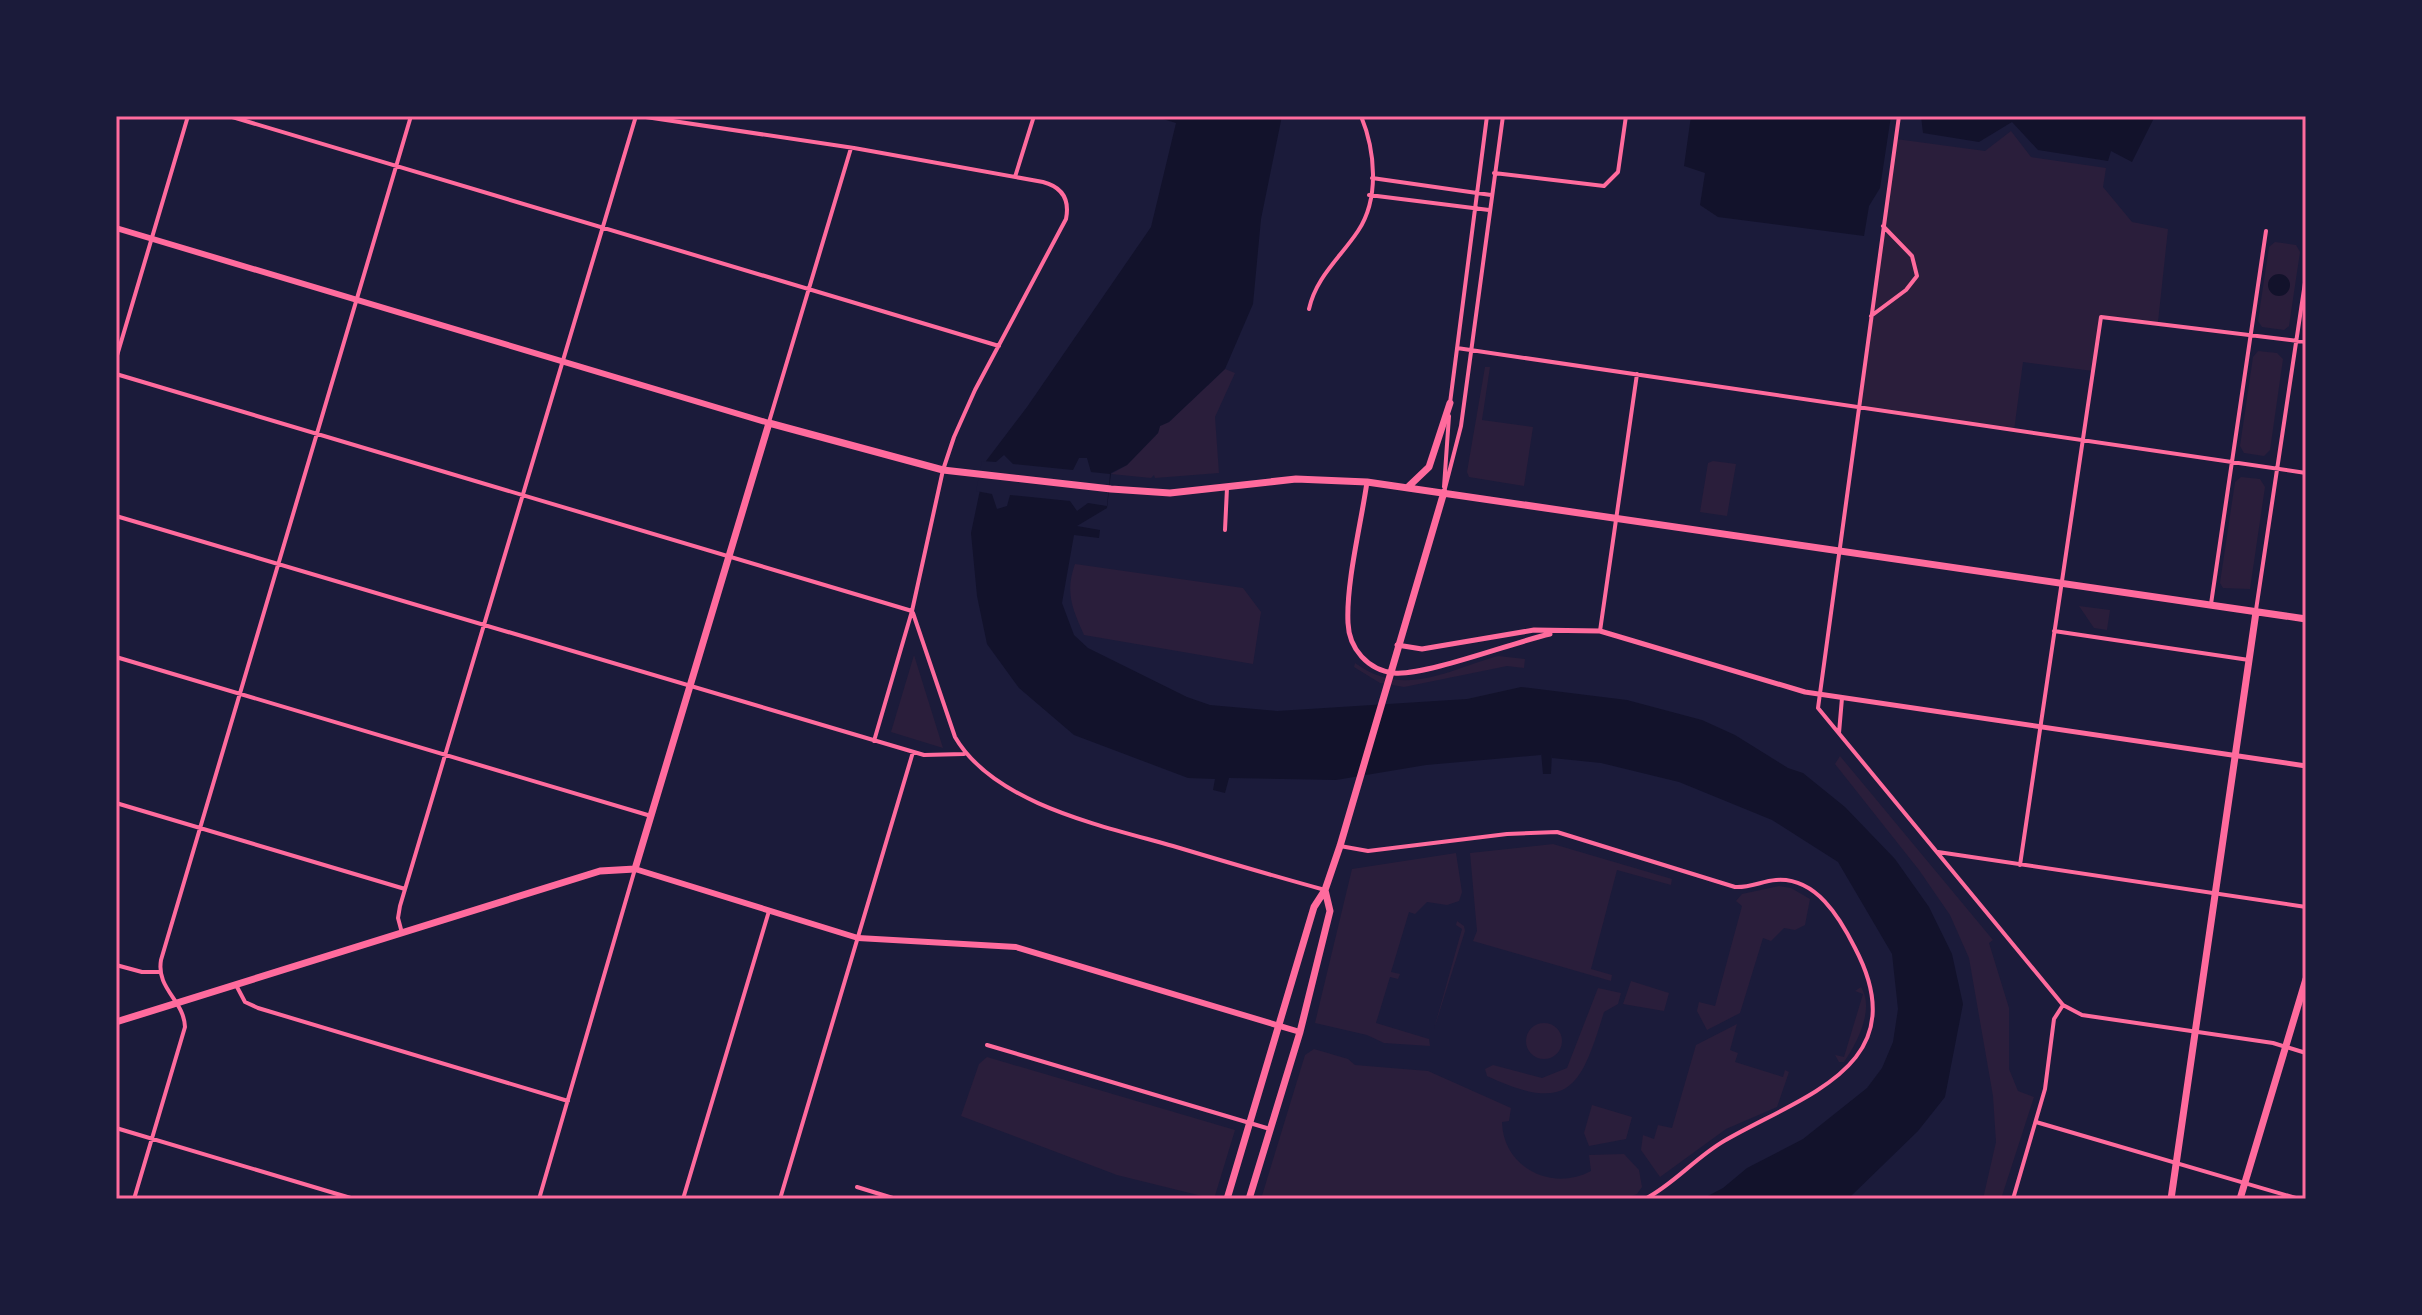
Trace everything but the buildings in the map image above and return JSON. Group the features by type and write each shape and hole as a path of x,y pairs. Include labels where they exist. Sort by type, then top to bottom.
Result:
{"main road":[{"path":"116,228 769,423 943,470 1170,493 1296,479 1367,482 2306,619"},
{"path":"1408,487 1429,467 1450,403"},
{"path":"635,869 769,423"},
{"path":"1227,1199 1314,907 1325,890 1340,846 1444,492"},
{"path":"2171,1199 2256,612"},
{"path":"116,1022 600,871 635,869 858,938 1016,947 1300,1032"},
{"path":"1249,1199 1300,1032 1330,911 1325,890"},
{"path":"2240,1199 2306,979"}],"street":[{"path":"116,359 188,116"},
{"path":"229,116 999,346"},
{"path":"134,1199 184,1030 177,1003 165,989 160,972 411,116"},
{"path":"402,933 398,916 405,889 638,116 851,148 1052,184 1067,201 1066,219 964,412 943,470 912,611 874,741"},
{"path":"1015,177 1034,116"},
{"path":"1309,309 1315,287 1364,221 1374,150 1361,116"},
{"path":"1444,492 1450,403 1487,116"},
{"path":"1444,492 1457,450 1503,116"},
{"path":"1494,173 1604,186 1618,172 1626,116"},
{"path":"1899,116 1840,551 1817,695 1818,708 2063,1005 2082,1015 2286,1047 2306,1053"},
{"path":"769,423 851,148"},
{"path":"1372,178 1491,195"},
{"path":"1369,195 1489,210"},
{"path":"1871,316 1906,290 1917,276 1912,256 1883,226"},
{"path":"2211,606 2266,231"},
{"path":"2256,612 2306,276"},
{"path":"2020,865 2101,317 2306,342"},
{"path":"1457,348 2306,473"},
{"path":"116,374 912,611"},
{"path":"1600,631 1637,374"},
{"path":"1367,482 1348,619 1353,644 1370,664 1404,672 1559,632"},
{"path":"1225,530 1227,488"},
{"path":"116,516 913,752 937,758 964,754"},
{"path":"912,611 955,737 964,754 992,776 1056,811 1325,890"},
{"path":"1397,645 1422,649 1534,630 1600,631 1817,695 2306,766"},
{"path":"2054,631 2249,660"},
{"path":"116,657 651,816"},
{"path":"1840,736 1842,697"},
{"path":"780,1199 913,752"},
{"path":"116,803 405,889"},
{"path":"1340,846 1368,851 1507,834 1557,832 1735,887 1783,880 1812,891 1836,914 1854,945 1873,998 1865,1040 1844,1073 1724,1141 1645,1199"},
{"path":"1936,852 2306,907"},
{"path":"539,1199 635,869"},
{"path":"683,1199 769,911"},
{"path":"116,965 142,972 160,972"},
{"path":"236,985 245,1002 258,1008 568,1101"},
{"path":"2013,1199 2045,1089 2054,1019 2063,1005"},
{"path":"987,1045 1270,1129"},
{"path":"2036,1122 2299,1199"},
{"path":"116,1128 354,1199"},
{"path":"857,1187 896,1199"}],"shaded area":[{"path":"1153,116 1282,116 1261,219 1253,304 1225,369 1169,422 1160,426 1158,433 1127,465 1111,473 1107,508 1077,526 1100,530 1099,538 1074,535 1062,603 1074,635 1088,648 1187,697 1210,705 1277,711 1467,699 1521,687 1627,700 1702,720 1735,735 1788,768 1803,773 1845,807 1895,859 1929,907 1952,954 1963,1004 1945,1097 1918,1131 1848,1199 1702,1199 1723,1188 1747,1168 1803,1139 1867,1088 1882,1068 1893,1042 1898,1009 1892,954 1838,862 1772,820 1679,782 1601,763 1552,758 1552,752 1551,774 1543,774 1541,752 1541,755 1426,765 1336,780 1229,778 1225,793 1213,790 1215,779 1188,778 1074,735 1019,688 987,644 977,596 971,533 986,461 1151,227 1176,123"},
{"path":"1691,116 1891,116 1880,188 1869,206 1864,236 1718,217 1700,205 1705,173 1684,166"},
{"path":"1921,116 2155,116 2132,162 2111,151 2108,161 2038,150 2012,122 1979,142 1923,133"},
{"path":"2011,131 2031,157 2106,168 2103,187 2132,222 2168,229 2158,322 2101,317 2093,371 2023,362 2014,431 1859,409 1896,139 1985,151"},
{"path":"2275,242 2296,245 2300,252 2289,326 2284,330 2262,327 2258,321 2269,247"},
{"path":"2275,274 2283,274 2290,285 2283,296 2275,296 2268,289 2268,281"},
{"path":"2258,351 2277,353 2283,359 2270,450 2264,456 2244,453 2240,446 2253,357"},
{"path":"1485,367 1490,367 1482,420 1533,427 1524,486 1469,477 1467,472"},
{"path":"1225,369 1235,373 1215,417 1219,473 1155,478 1154,475 1151,478 1111,474 1127,465 1158,433 1160,426 1169,422"},
{"path":"1708,463 1736,464 1727,516 1700,512"},
{"path":"2241,477 2260,479 2265,487 2250,589 2223,588 2220,583 2235,482"},
{"path":"1075,564 1243,588 1261,612 1253,664 1084,635 1071,600 1070,583"},
{"path":"2079,606 2110,610 2107,630 2094,628"},
{"path":"914,655 943,748 891,732"},
{"path":"1498,656 1525,659 1524,668 1507,666 1404,687 1380,683 1354,667 1355,663 1390,679 1408,680 1443,674"},
{"path":"1840,756 1993,940 1989,943 2009,1008 2009,1069 2018,1091 2034,1097 2001,1199 1983,1199 1996,1142 1993,1096 1969,958 1950,915 1919,870 1835,764"},
{"path":"1553,844 1672,879 1671,885 1617,870 1591,969 1612,975 1611,981 1473,941 1477,931 1470,853"},
{"path":"1456,853 1462,892 1459,901 1447,905 1427,902 1415,914 1409,912 1391,972 1400,974 1398,979 1390,977 1376,1023 1429,1039 1430,1046 1384,1043 1367,1035 1315,1023 1352,869"},
{"path":"1779,886 1791,888 1810,899 1805,925 1795,930 1784,928 1771,941 1763,938 1740,1013 1707,1030 1697,1011 1699,1002 1715,1006 1742,906 1736,901 1742,894"},
{"path":"1457,921 1465,931 1434,1029 1462,929 1456,925"},
{"path":"1631,981 1669,993 1664,1011 1623,1004"},
{"path":"1861,987 1865,996 1866,1005 1863,1026 1844,1062 1839,1062 1835,1055 1844,1057 1863,994 1855,991"},
{"path":"1598,988 1621,993 1618,1004 1604,1012 1588,1059 1568,1086 1555,1092 1537,1093 1487,1076 1485,1069 1493,1065 1542,1078 1567,1068"},
{"path":"1544,1023 1557,1028 1562,1041 1557,1054 1544,1059 1531,1054 1526,1041 1531,1028"},
{"path":"1737,1024 1730,1050 1738,1053 1735,1062 1783,1077 1785,1070 1789,1072 1777,1107 1726,1129 1660,1177 1641,1150 1643,1135 1654,1139 1658,1125 1672,1128 1696,1045"},
{"path":"1314,1049 1348,1059 1355,1065 1428,1071 1511,1108 1509,1121 1502,1122 1505,1138 1511,1152 1532,1172 1561,1179 1576,1177 1591,1171 1589,1155 1624,1154 1639,1170 1642,1187 1637,1194 1622,1199 1261,1199 1305,1055"},
{"path":"987,1057 1235,1130 1214,1199 1117,1175 961,1116 979,1064"},
{"path":"1592,1105 1632,1117 1626,1139 1589,1146 1584,1133"}],"pier":[{"path":"1004,455 1013,464 1073,470 1079,458 1087,458 1091,472 1110,474 1107,506 1088,503 1077,511 1070,501 1010,495 1007,506 997,509 992,494 976,491 982,461 996,462"}]}
